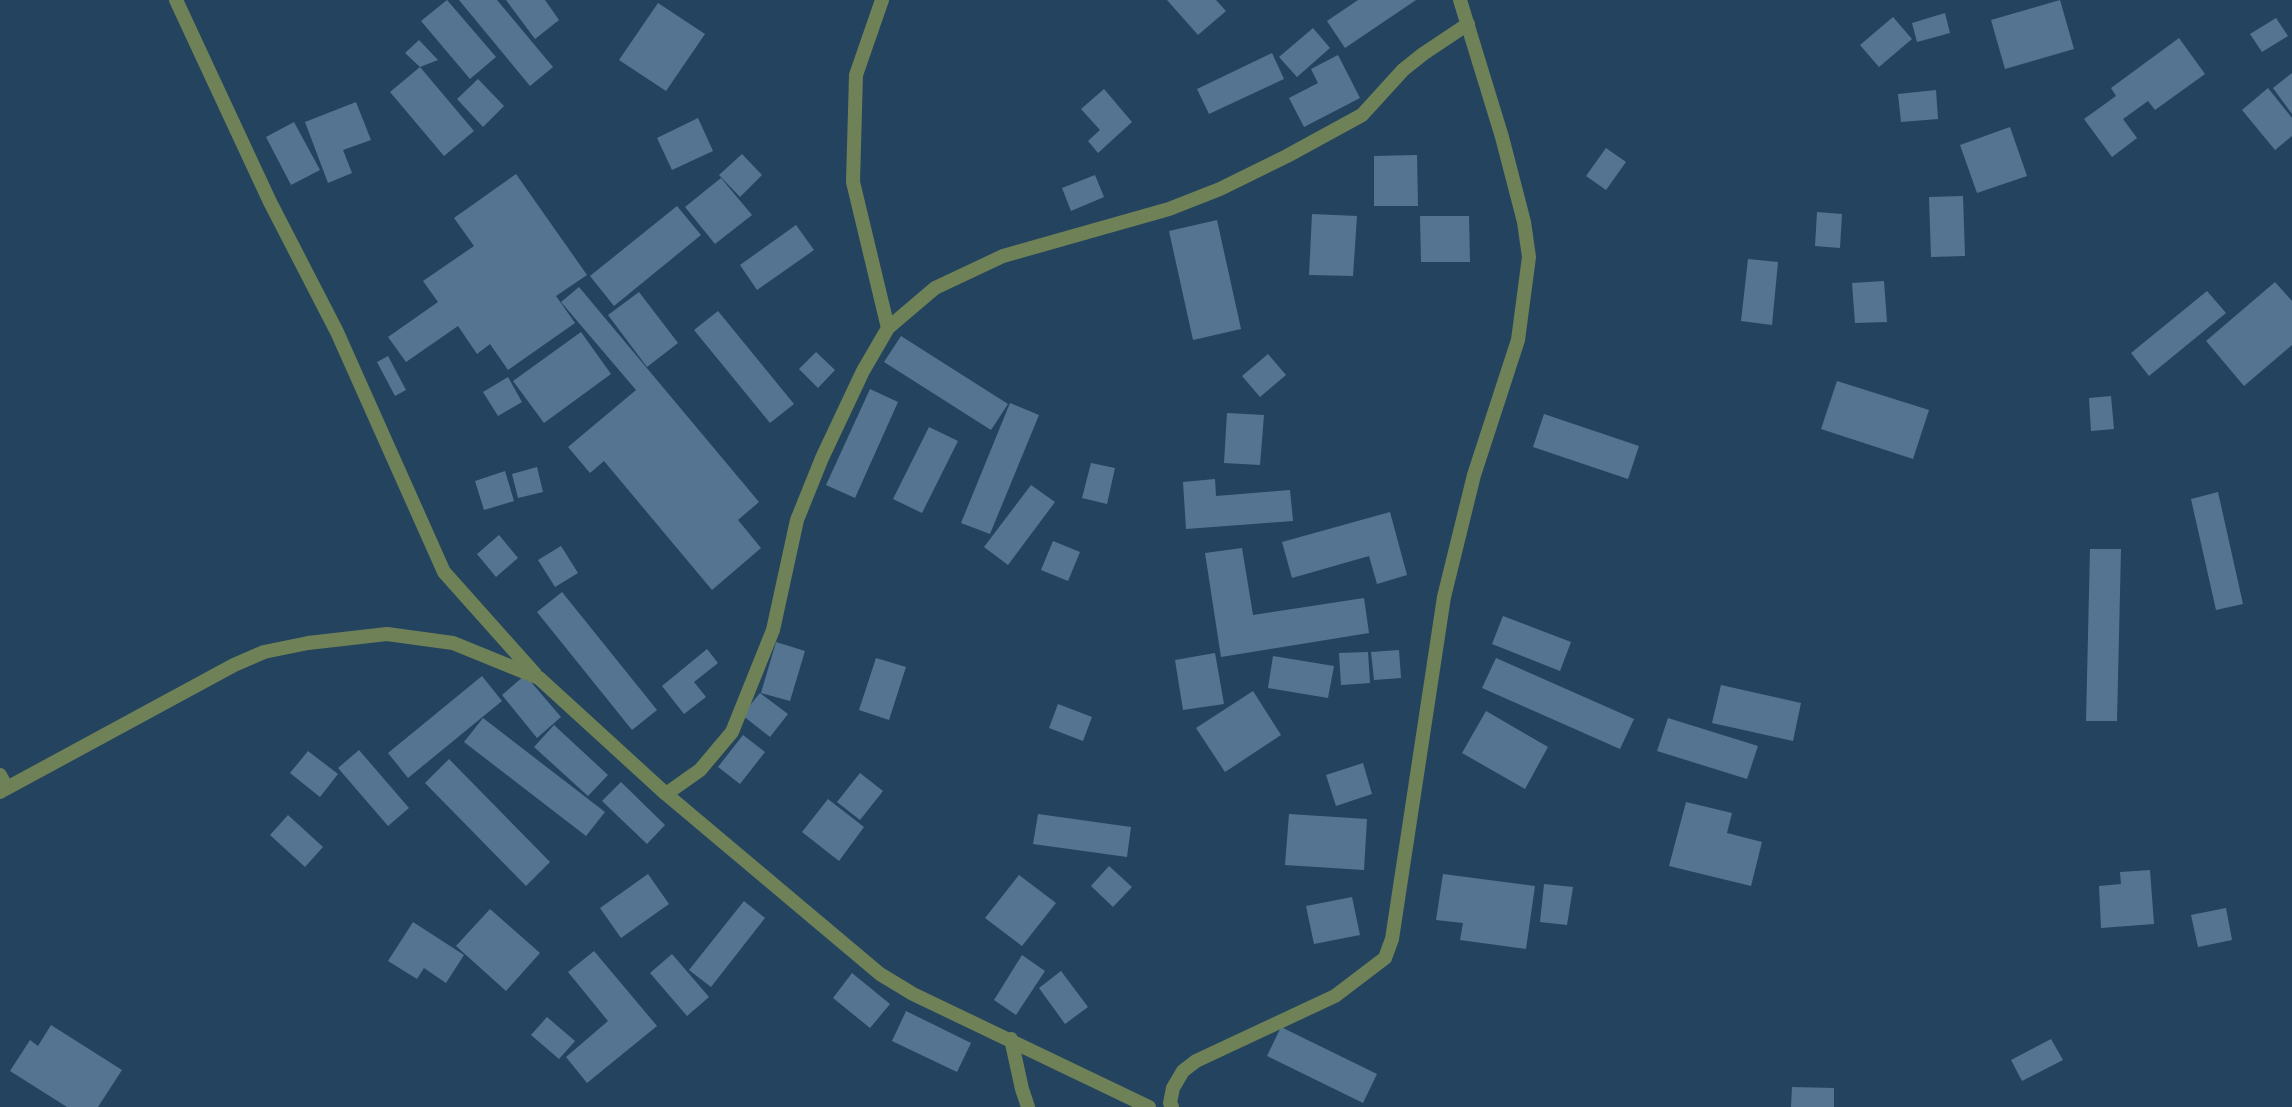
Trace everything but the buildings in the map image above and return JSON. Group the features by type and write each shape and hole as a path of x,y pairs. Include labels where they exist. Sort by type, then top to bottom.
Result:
{"street":[{"path":"176,0 270,202 337,332 443,572 539,678 666,794 880,974 913,994 1149,1107"},
{"path":"882,0 856,75 853,182 888,328"},
{"path":"1172,1107 1170,1103 1173,1088 1183,1071 1196,1061 1335,996 1385,958 1392,939 1444,597 1474,475 1518,340 1529,257 1524,222 1502,137 1460,0"},
{"path":"666,794 700,770 732,732 773,630 797,520 822,458 863,371 888,328 935,288 1003,256 1169,209 1220,190 1287,156 1362,115 1388,86 1423,54 1468,24"},
{"path":"2,785 234,665 264,652 308,643 387,634 453,643 539,678"},
{"path":"1011,1039 1028,1107"}]}
